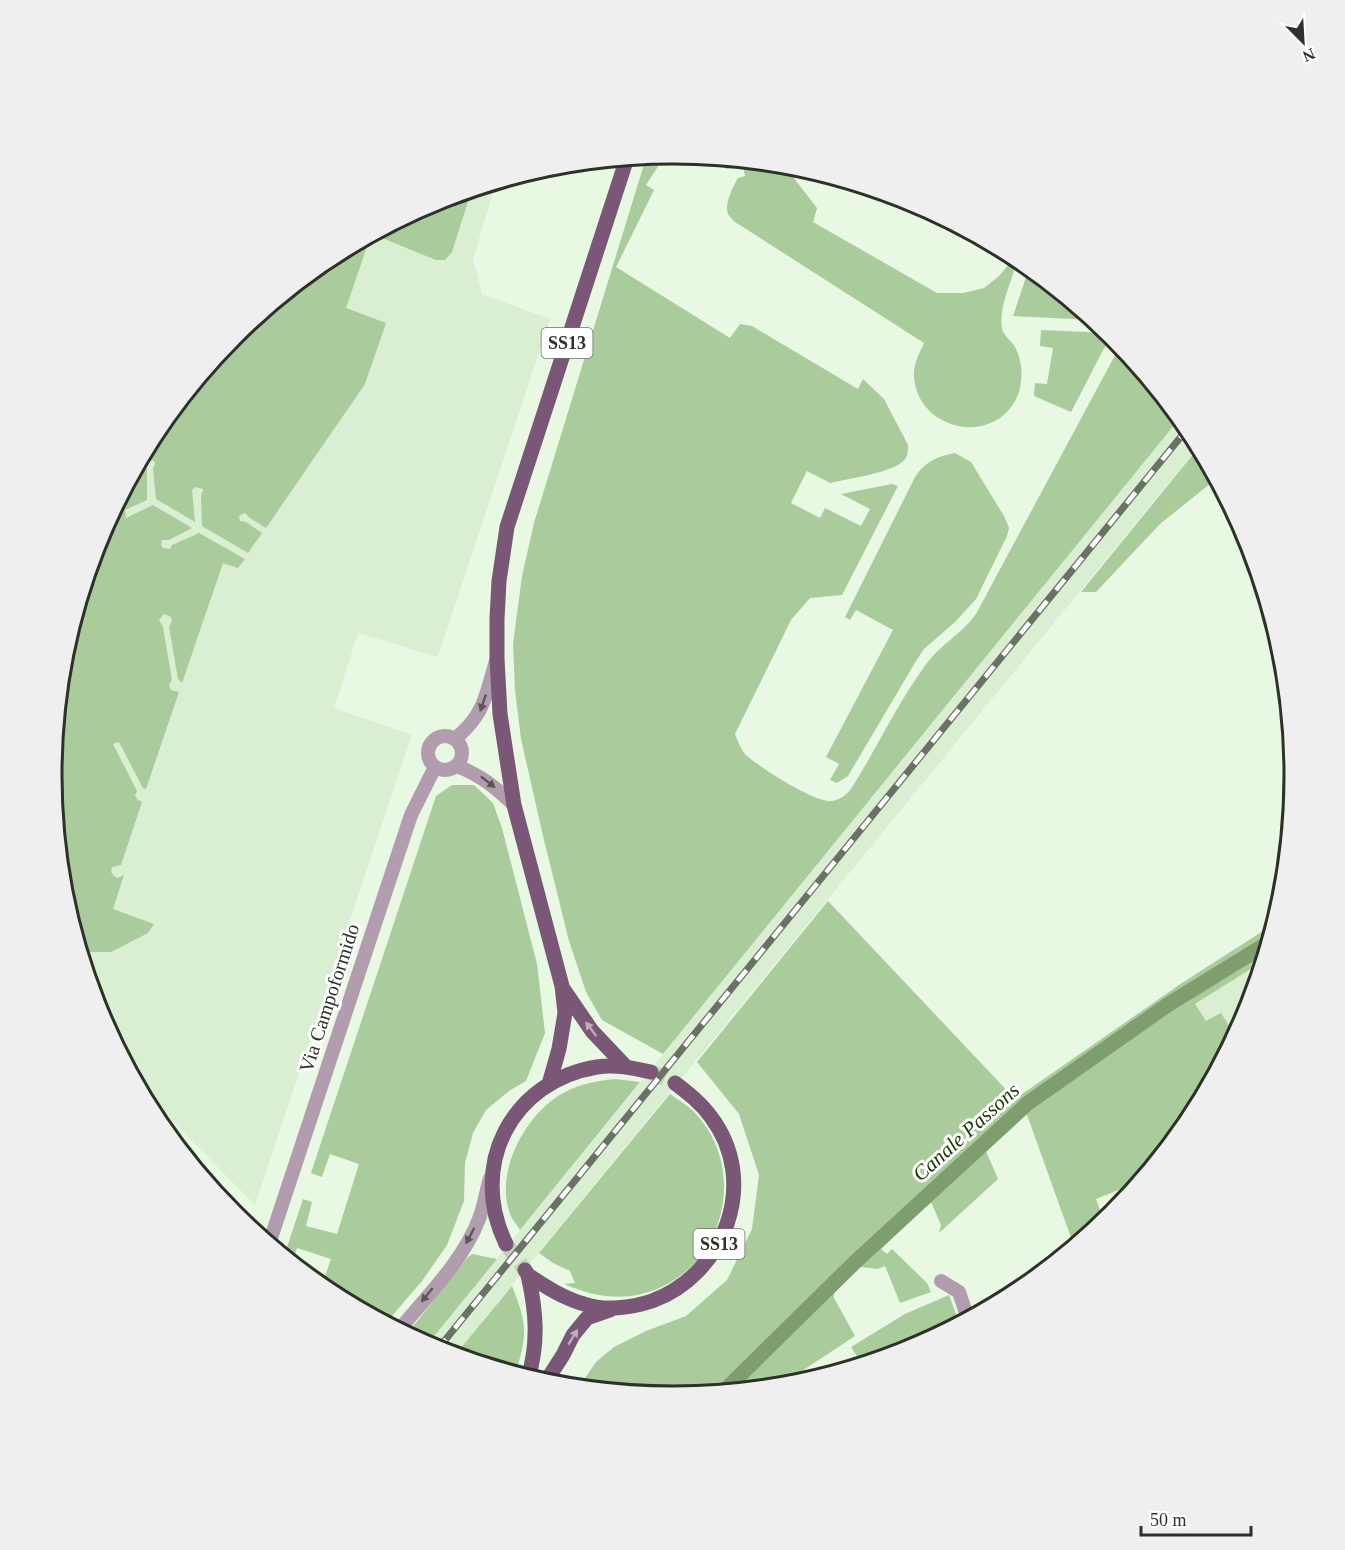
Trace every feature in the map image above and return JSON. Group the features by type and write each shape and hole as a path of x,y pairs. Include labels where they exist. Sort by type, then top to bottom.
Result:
{"main road":[{"name":"SS13","path":"549,1084 564,1028 562,986 514,805 500,714 497,659 499,581 507,527 624,166"},
{"name":"SS13","path":"562,986 592,1031 626,1067"},
{"path":"506,1244 499,1231 492,1201 492,1170 497,1149 517,1112 532,1096 573,1072 599,1067 626,1067 651,1072"},
{"name":"SS13","path":"551,1374 573,1335 587,1318 615,1308 641,1304 666,1296 688,1282 706,1264 716,1249 730,1217 734,1192 732,1166 725,1141 712,1118 696,1098 675,1083"},
{"name":"SS13","path":"530,1369 536,1341 534,1302 527,1272 559,1296 586,1305 615,1308"}],"street":[{"path":"435,767 449,770 457,766 463,755 455,739 469,728 478,715 497,659"},
{"name":"Via Campoformido","path":"272,1236 411,815 435,767 428,756 431,743 443,736 455,739"},
{"path":"457,766 485,779 514,805"},
{"path":"404,1324 456,1260 479,1219 492,1170"},
{"path":"941,1281 959,1292 966,1311"}],"shaded area":[{"path":"493,191 473,259 482,294 550,319 438,657 358,633 334,708 412,735 255,1205 161,1110 143,1080 108,1009 82,933 67,855 62,775 67,695 82,617 108,541 143,469 188,403 240,343 301,290 367,246 402,227"},
{"path":"1174,426 1192,454 461,1348 434,1337"},
{"path":"1252,969 1237,1009 1220,1045 1202,1081 1183,1111 1139,1041"}],"green space":[{"path":"660,164 646,185 654,190 616,267 730,338 740,324 752,326 858,389 863,379 884,399 908,445 904,460 896,466 878,472 830,483 807,471 791,503 820,518 825,508 861,526 870,509 841,494 892,484 898,486 842,595 810,598 791,620 735,734 746,755 774,775 813,796 824,800 838,800 851,789 927,663 976,614 1116,354 1174,426 663,1054 602,1020 586,992 569,941 543,836 521,739 515,690 513,644 522,576 534,523 644,165"},
{"path":"743,168 792,176 817,208 813,222 937,293 963,293 984,288 1008,265 1012,267 1014,271 1001,322 1005,335 1019,356 1021,377 1017,397 1006,413 992,423 975,427 958,426 942,420 929,410 919,395 914,377 915,364 924,343 735,222 728,214 728,200 738,178 745,176"},
{"path":"469,199 452,252 445,260 436,260 382,238"},
{"path":"367,246 346,308 386,323 365,384 266,528 245,513 239,516 240,521 246,522 262,533 248,553 202,526 201,496 203,489 195,487 192,490 195,522 156,499 153,460 148,461 188,403 240,343 301,290"},
{"path":"1026,277 1079,319 1013,316"},
{"path":"1041,330 1093,332 1106,344 1071,412 1034,396 1035,383 1047,384 1053,348 1040,346"},
{"path":"955,453 971,462 1004,516 1009,528 1007,536 976,599 955,622 924,649 848,776 837,783 830,780 839,764 826,757 893,630 856,610 850,620 845,617 915,477 932,460"},
{"path":"1193,455 1209,484 1160,524 1096,592 1081,592"},
{"path":"146,465 147,500 125,510 126,518 153,505 192,528 169,540 162,540 163,548 170,549 172,545 199,533 245,559 238,568 223,563 182,683 178,679 169,627 171,617 164,614 159,620 163,627 172,680 169,685 171,690 179,692 146,789 143,788 119,742 113,744 137,791 135,795 137,799 142,802 121,865 112,867 111,872 114,876 118,878 124,875 113,909 154,924 148,933 111,952 88,952 73,894 63,815 63,735 73,656 82,617 108,541"},
{"path":"452,785 474,785 493,803 502,828 537,964 545,1033 526,1081 509,1091 486,1110 473,1133 465,1163 464,1201 447,1245 422,1281 391,1317 325,1277 331,1259 297,1248 295,1255 287,1248 303,1199 312,1202 306,1226 337,1234 359,1164 330,1154 322,1177 311,1173 436,796"},
{"path":"828,901 1015,1099 1182,983 1264,931 1252,968 1195,1004 1206,1021 1221,1013 1229,1026 1202,1081 1181,1114 1132,1178 1122,1188 1096,1199 1100,1211 1071,1237 1026,1112 985,1149 998,1179 939,1233 941,1225 931,1202 881,1249 887,1254 892,1249 927,1283 931,1292 900,1303 885,1266 878,1269 861,1267 834,1293 834,1298 855,1336 800,1372 752,1381 712,1385 633,1385 584,1379 596,1362 614,1347 646,1331 686,1316 727,1280 752,1229 759,1175 739,1114 697,1062"},
{"path":"615,1079 640,1082 520,1230 510,1214 506,1198 506,1182 509,1165 523,1133 545,1106 558,1096 585,1084"},
{"path":"670,1094 696,1114 713,1140 722,1168 724,1197 718,1224 705,1250 686,1272 661,1287 631,1296 613,1297 596,1294 564,1284 575,1283 570,1271 539,1253"},
{"path":"472,1254 497,1259 434,1337 412,1327"},
{"path":"512,1286 521,1310 524,1329 517,1366 461,1348"},
{"path":"949,1295 956,1316 906,1339 858,1357 851,1347 905,1314"}],"waterway":[{"name":"Canale Passons","path":"732,1383 854,1263 1028,1103 1169,1004 1258,949"}],"tunnel":[{"path":"651,1072 675,1083"},
{"path":"506,1244 525,1270"}],"railway":[{"path":"444,1341 1181,436"}]}
